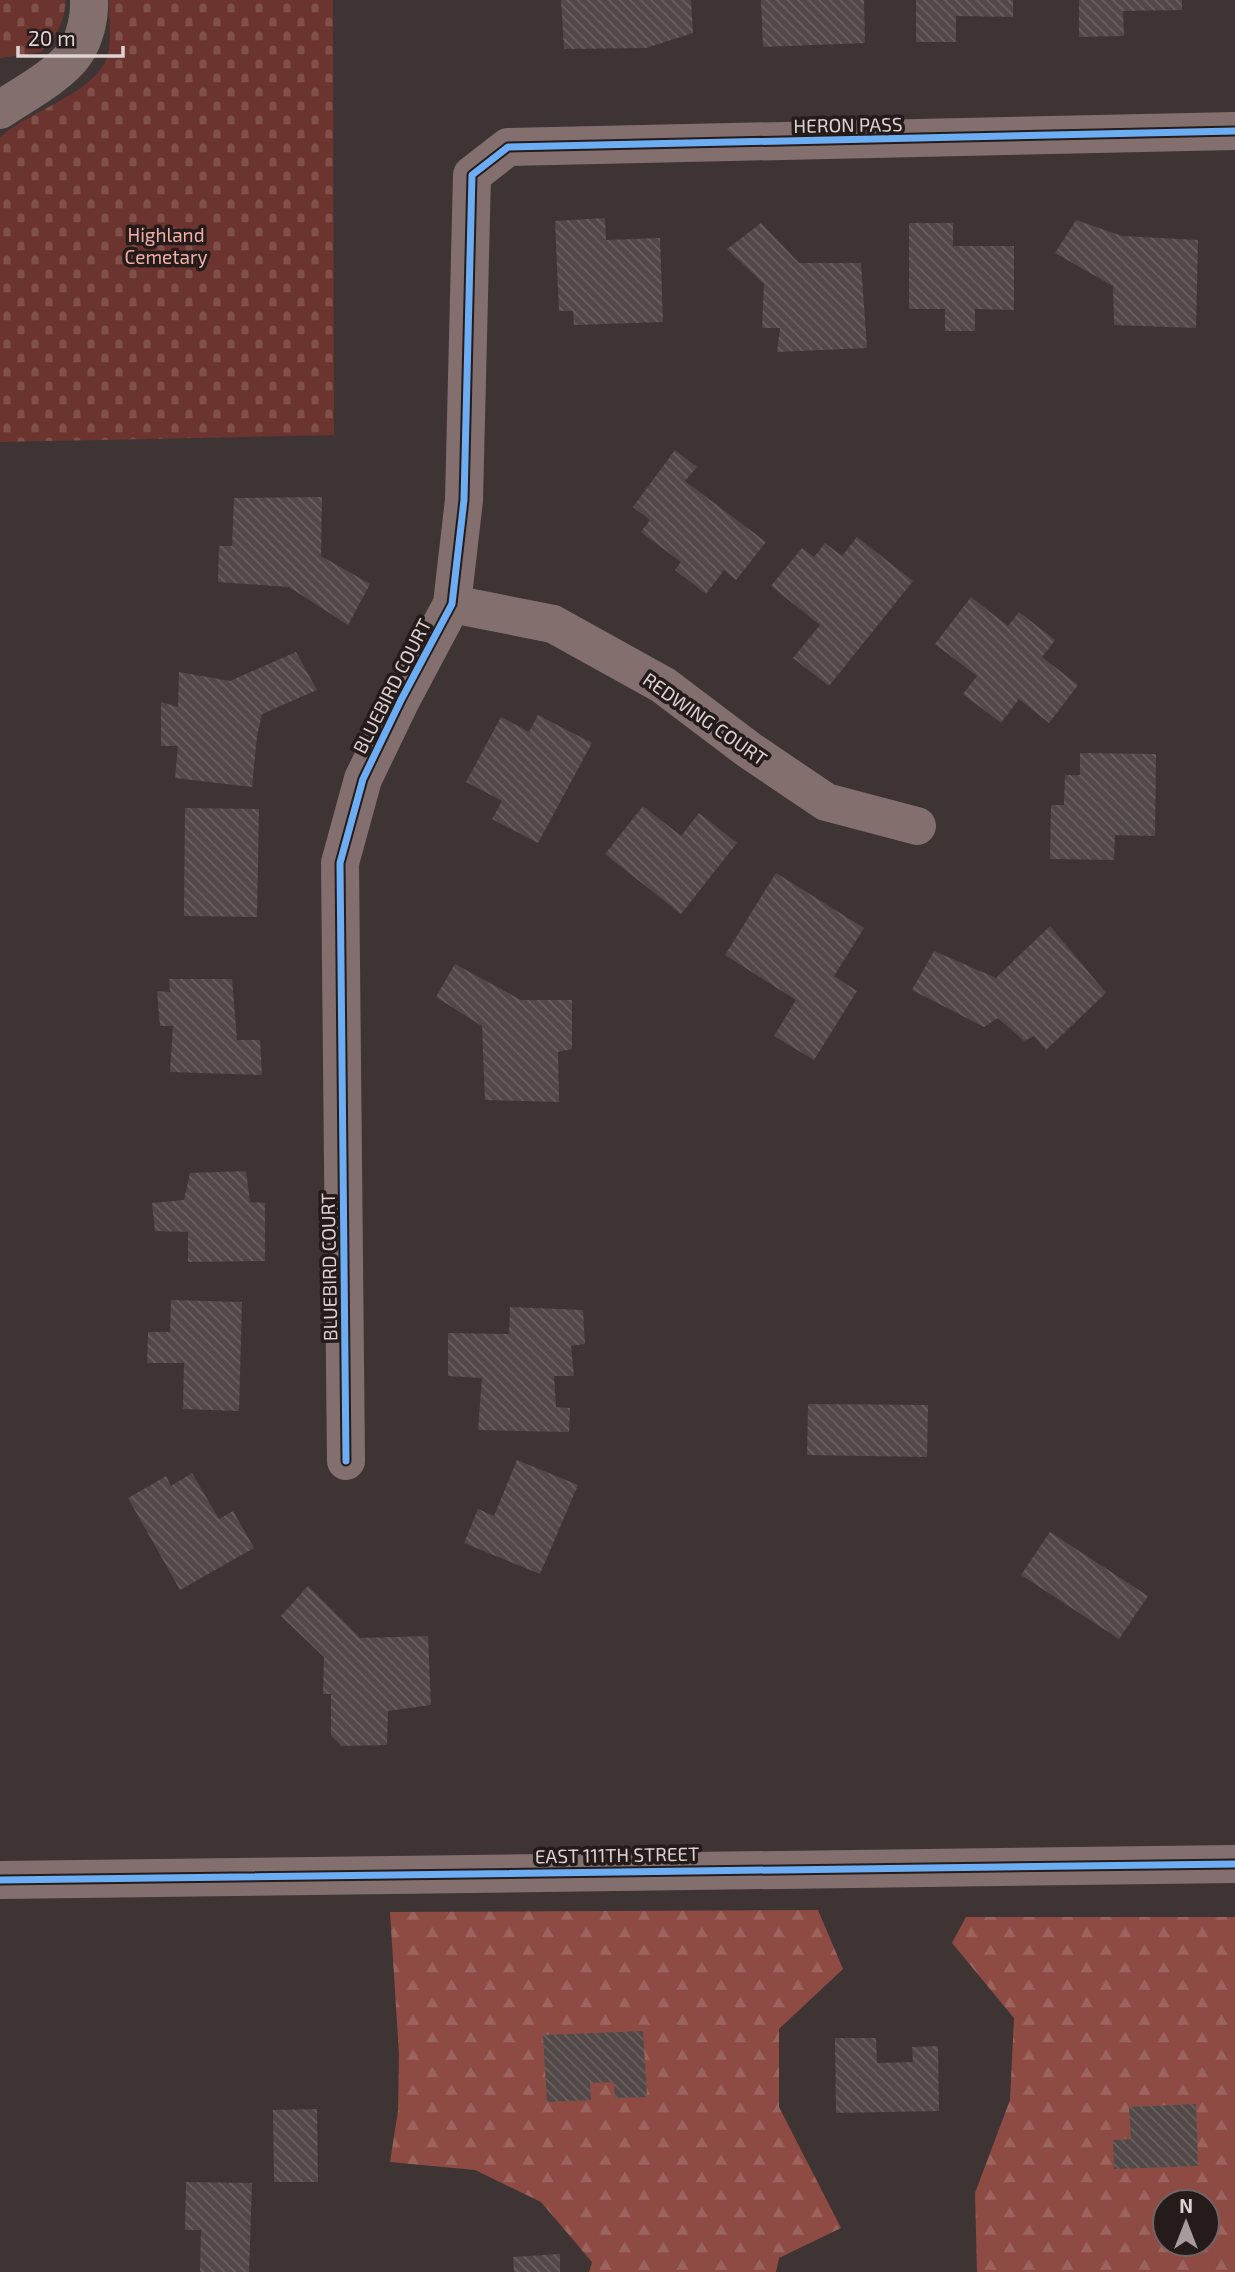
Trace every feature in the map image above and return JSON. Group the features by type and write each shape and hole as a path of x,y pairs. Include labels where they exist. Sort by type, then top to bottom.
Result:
{"street":[{"path":"0,110 56,72 75,54 84,34 89,0"},
{"name":"HERON PASS","path":"472,175 508,147 1235,131"},
{"name":"BLUEBIRD COURT","path":"346,1461 340,863 362,779 452,604 464,500 472,175"},
{"name":"REDWING COURT","path":"452,604 553,624 663,685 748,750 826,802 917,827"},
{"name":"EAST 111TH STREET","path":"0,1880 1235,1864"}],"green space":[{"path":"0,0 65,0 62,22 41,52 0,58"},
{"name":"Highland Cemetary","path":"109,0 333,0 334,435 0,442 0,138 28,118 79,89 104,65 110,44"},
{"path":"818,1910 843,1969 779,2029 779,2107 841,2228 779,2258 776,2272 589,2272 592,2262 541,2202 475,2170 390,2162 398,2111 399,2054 390,1912"},
{"path":"966,1917 1235,1917 1235,2272 977,2272 975,2193 1010,2100 1014,2018 952,1943"}],"building":[{"path":"561,0 691,0 693,33 646,48 564,49"},
{"path":"761,0 864,0 865,43 763,47"},
{"path":"916,0 1013,0 1013,17 956,16 956,42 916,42"},
{"path":"1079,0 1182,0 1182,10 1123,11 1124,36 1079,37"},
{"path":"605,218 606,240 660,238 663,322 574,325 573,311 559,311 555,221"},
{"path":"1076,220 1122,236 1198,240 1196,328 1114,325 1113,286 1055,253"},
{"path":"761,223 799,263 861,263 867,348 777,352 780,328 762,328 764,284 727,249"},
{"path":"909,223 953,223 953,246 1014,246 1014,310 975,309 975,331 945,331 945,309 909,309"},
{"path":"675,450 697,467 685,481 766,542 736,580 724,570 706,594 675,570 681,562 641,532 650,520 633,507"},
{"path":"322,497 321,556 370,584 348,625 289,587 218,582 219,546 232,546 234,498"},
{"path":"857,537 913,581 829,686 793,658 820,625 771,586 802,548 814,557 825,543 842,556"},
{"path":"971,597 1008,626 1019,612 1055,640 1042,657 1078,685 1049,723 1019,699 1001,723 963,694 977,676 935,644"},
{"path":"296,652 317,690 262,714 252,787 175,778 178,746 161,746 161,702 178,707 179,672 230,681"},
{"path":"538,715 592,743 538,843 492,819 502,801 466,782 501,717 529,732"},
{"path":"1080,753 1156,754 1155,836 1115,835 1114,860 1050,859 1051,805 1064,805 1065,775 1080,775"},
{"path":"643,806 681,836 699,813 737,843 681,914 605,854"},
{"path":"185,808 259,809 257,917 184,916"},
{"path":"776,873 864,928 834,976 857,991 814,1060 774,1036 796,1000 725,955"},
{"path":"1050,926 1106,993 1046,1050 1034,1036 1024,1041 998,1018 984,1027 912,990 934,951 996,978"},
{"path":"455,964 521,1000 572,1000 572,1049 558,1052 559,1102 485,1100 482,1026 436,997"},
{"path":"169,979 232,979 237,1040 260,1040 262,1075 170,1072 173,1026 160,1026 157,991 170,992"},
{"path":"246,1171 250,1202 265,1203 265,1261 188,1262 188,1232 155,1231 152,1203 184,1200 190,1173"},
{"path":"171,1300 242,1302 239,1411 183,1409 184,1363 147,1363 148,1332 170,1332"},
{"path":"510,1307 583,1310 585,1344 571,1346 574,1376 554,1376 556,1407 570,1408 569,1432 478,1430 482,1378 448,1376 448,1333 509,1334"},
{"path":"808,1404 928,1405 927,1457 807,1455"},
{"path":"517,1460 578,1485 540,1574 464,1543 478,1509 494,1516"},
{"path":"192,1473 219,1519 233,1511 254,1548 180,1590 128,1498 166,1476 171,1486"},
{"path":"1050,1532 1148,1596 1119,1639 1021,1575"},
{"path":"308,1586 360,1638 428,1636 431,1705 388,1711 387,1745 341,1746 331,1735 331,1694 323,1694 324,1657 281,1616"},
{"path":"643,2031 647,2097 615,2098 614,2082 590,2083 591,2100 547,2102 543,2035"},
{"path":"835,2038 876,2038 877,2063 913,2062 912,2047 938,2046 939,2111 836,2113"},
{"path":"1196,2104 1198,2166 1114,2169 1113,2140 1131,2139 1129,2107"},
{"path":"317,2109 318,2182 274,2182 273,2110"},
{"path":"186,2182 252,2183 249,2272 200,2272 201,2230 185,2230"},
{"path":"560,2254 560,2272 514,2272 513,2257"}],"cycle path":[{"path":"346,1461 340,863 363,779 452,604 464,500 472,175 508,147 1235,131"},
{"path":"0,1880 1235,1864"}]}
